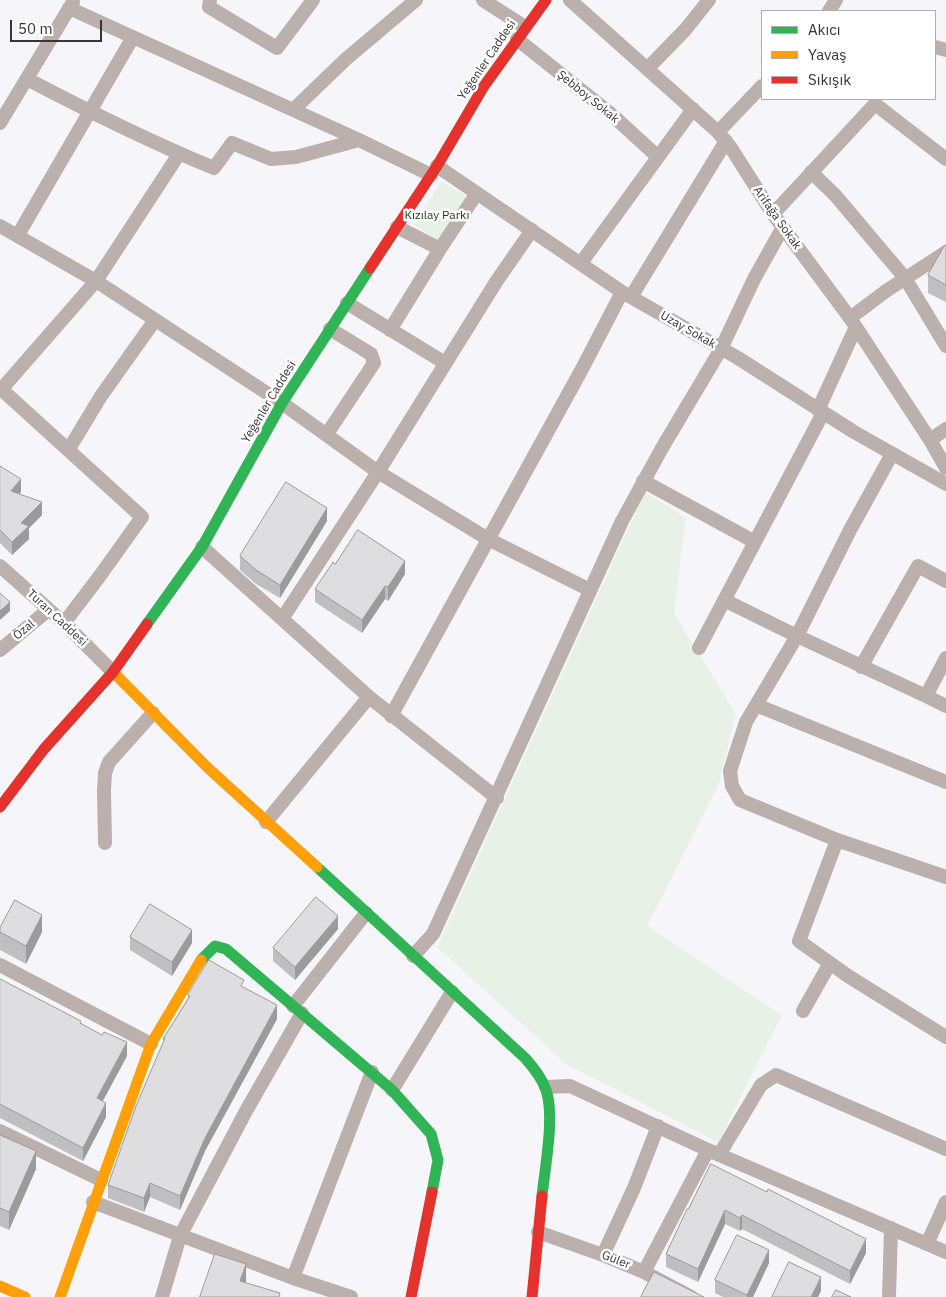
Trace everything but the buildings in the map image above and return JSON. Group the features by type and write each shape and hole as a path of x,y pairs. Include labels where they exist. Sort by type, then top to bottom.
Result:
{"street":[{"path":"210,0 209,7 277,48 313,0"},
{"path":"293,110 346,59 416,0"},
{"name":"Şebboy Sokak","path":"483,0 658,157"},
{"name":"Yeğenler Caddesi","path":"0,807 44,749 113,672 202,548 282,403 434,170 484,86 546,0"},
{"name":"Arifağa Sokak","path":"570,0 693,108 722,137 773,214 852,324 930,440 946,468"},
{"path":"647,69 685,30 710,0"},
{"path":"0,123 6,99 27,78 72,4"},
{"name":"Uzay Sokak","path":"72,4 133,37 359,140 434,170 477,193 626,294 721,349 892,454 946,484"},
{"path":"18,235 133,37"},
{"path":"27,78 89,112 179,154 214,168 232,143 271,159 296,157 359,140"},
{"path":"391,716 582,369 626,294 722,137 761,87"},
{"path":"773,214 877,101 946,159"},
{"path":"581,263 693,108"},
{"path":"64,623 142,517 69,449 0,389 96,281 179,154"},
{"path":"811,172 836,196 905,278 946,346"},
{"path":"390,330 477,193"},
{"path":"0,226 96,281 282,403 378,472 488,539 590,590"},
{"path":"413,956 433,934 622,520 721,349 754,279 783,227"},
{"path":"397,228 440,249"},
{"path":"282,620 378,472 496,282 532,230"},
{"path":"699,648 755,542 820,411 852,324 905,278 946,252"},
{"path":"347,303 445,363"},
{"path":"69,449 101,396 155,320"},
{"path":"327,434 374,363 371,354 330,329"},
{"path":"930,440 946,429"},
{"path":"892,454 850,530 797,636 746,722 730,771 732,786 740,800 837,840 946,878"},
{"path":"643,481 755,542"},
{"path":"202,548 391,716 496,798"},
{"name":"Turan Caddesi","path":"0,566 64,623 113,672"},
{"path":"861,667 918,566 946,580"},
{"path":"724,600 946,706"},
{"name":"Özal","path":"0,650 48,610"},
{"path":"926,696 946,658"},
{"path":"113,672 208,768 525,1058 543,1080 550,1100 550,1117 532,1297"},
{"path":"266,822 369,697"},
{"path":"756,705 946,782"},
{"path":"105,843 104,790 105,773 109,762 153,713"},
{"path":"837,840 799,941 946,1037"},
{"path":"162,1297 180,1236 298,1009 366,913"},
{"path":"60,1297 151,1044 204,956 214,946 226,949 372,1072 392,1090 431,1134 438,1160 411,1297"},
{"path":"803,1012 830,963"},
{"path":"0,965 151,1044"},
{"path":"392,1090 452,992"},
{"path":"293,1278 372,1072"},
{"path":"646,1290 648,1273 714,1152 761,1085 776,1075 946,1149"},
{"path":"546,1087 570,1086 714,1152 946,1252"},
{"path":"603,1255 634,1188 658,1126"},
{"path":"0,1131 101,1180"},
{"path":"93,1202 293,1278 351,1297"},
{"path":"927,1244 946,1202"},
{"path":"889,1297 891,1228"},
{"name":"Güler","path":"538,1232 648,1273 691,1297"},
{"path":"0,1286 25,1297"}],"green space":[{"name":"Kızılay Parkı","path":"441,181 467,197 439,241 414,225"},
{"path":"645,492 686,518 674,613 736,714 718,786 647,926 782,1015 718,1142 566,1064 437,947"}],"traffic: fast":[{"path":"147,624 202,547 282,403 370,268"},
{"path":"317,867 525,1058 537,1073 546,1090 550,1113 542,1196"},
{"path":"201,960 215,946 226,949 392,1090 431,1134 438,1160 432,1192"}],"traffic: slow":[{"path":"113,672 208,768 317,867"},
{"path":"60,1297 151,1044 201,960"},
{"path":"0,1286 25,1297"}],"traffic: jam":[{"path":"370,268 437,166 484,86 546,0"},
{"path":"0,807 44,749 113,672 147,624"},
{"path":"411,1297 432,1192"},
{"path":"532,1297 542,1196"}]}
